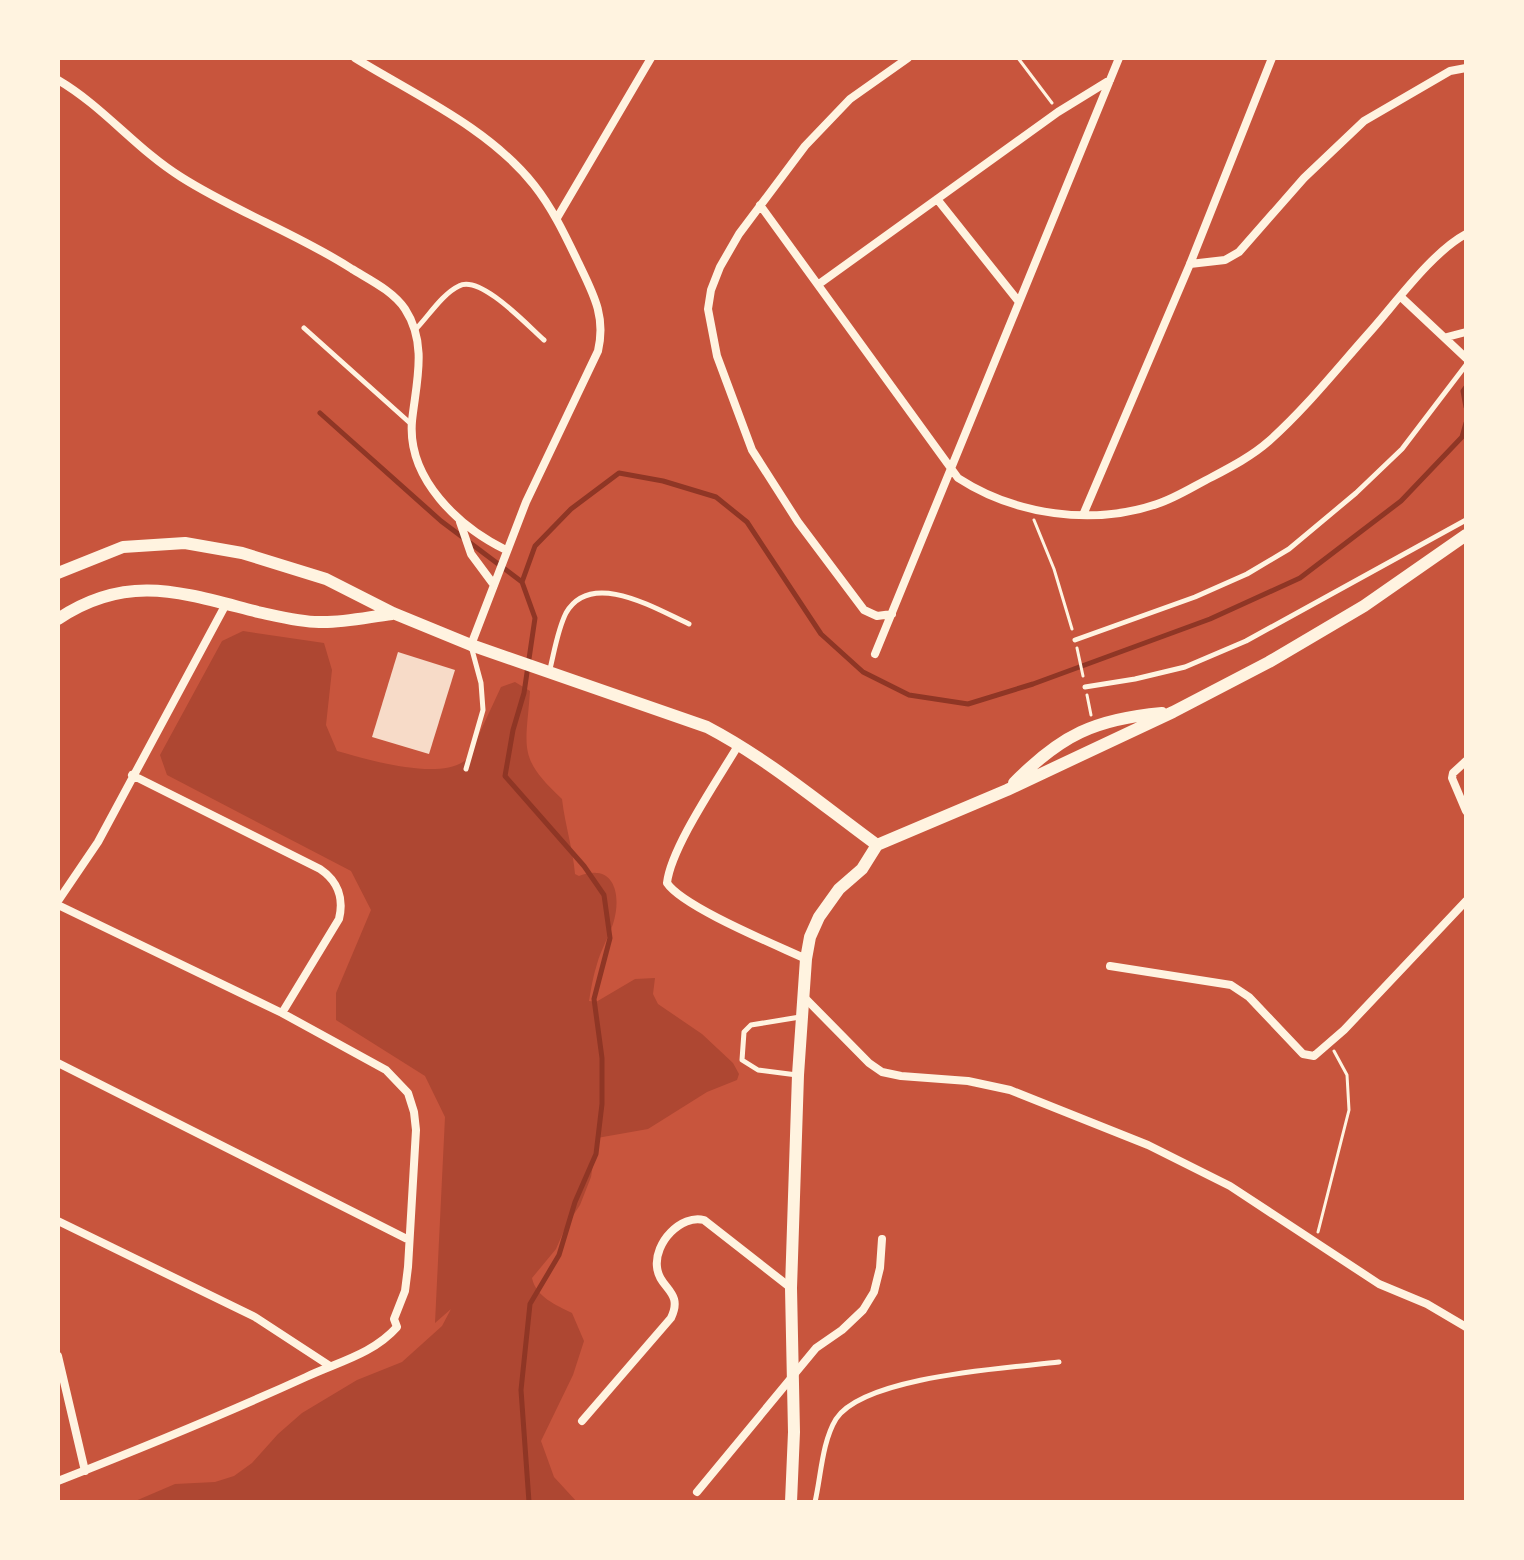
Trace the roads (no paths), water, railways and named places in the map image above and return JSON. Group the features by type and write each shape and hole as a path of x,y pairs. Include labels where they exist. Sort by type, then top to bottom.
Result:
{"street":[{"path":"355,58 466,125 511,160 534,184 557,218 594,295 602,333 598,351 565,416 506,550 471,645"},
{"path":"557,218 651,58"},
{"path":"892,614 872,615 864,610 770,482 752,450 728,390 710,328 708,309 711,290 733,245 805,146 850,99 908,58"},
{"path":"875,654 1119,58"},
{"path":"1083,515 1190,264 1272,58"},
{"path":"1450,71 1452,58"},
{"path":"1190,264 1225,260 1239,252 1304,178 1364,121 1450,71 1466,68"},
{"path":"58,80 80,93 146,154 183,179 335,258 391,294 405,308 415,330 420,354 412,425 413,450 424,476 460,521 479,536 506,550"},
{"path":"819,284 1058,112 1110,80"},
{"path":"937,199 1019,302"},
{"path":"760,205 958,478 982,494 1029,509 1083,515 1131,512 1160,503 1248,457 1291,419 1425,269 1466,234"},
{"path":"1401,297 1466,358"},
{"path":"1447,337 1466,332"},
{"path":"460,521 471,554 494,585"},
{"path":"791,1502 791,1288 798,1075 806,959 810,937 819,917 839,889 862,869 877,845 1007,790 1173,712 1269,662 1364,606 1466,535"},
{"path":"58,573 123,547 185,543 242,553 326,579 393,613 471,645 707,727 739,744 877,845"},
{"path":"58,619 80,604 129,590 194,594 226,604 318,622 393,613"},
{"path":"58,1481 210,1421 380,1344 397,1327 394,1319 405,1291 416,1130 408,1093 386,1070 282,1013 58,903 98,842 226,604"},
{"path":"1007,790 1042,754 1080,731 1125,717 1173,712"},
{"path":"739,744 679,847 668,871 667,883 673,891 696,906 806,959"},
{"path":"1465,807 1452,778 1453,773 1466,761"},
{"path":"132,775 320,869 335,884 341,905 339,919 282,1013"},
{"path":"1110,966 1231,985 1249,997 1303,1054 1314,1056 1466,901"},
{"path":"804,997 869,1063 882,1072 968,1081 1010,1090 1148,1145 1230,1186 1379,1284 1427,1304 1466,1327"},
{"path":"58,1063 409,1240"},
{"path":"582,1421 671,1318 675,1298 661,1279 657,1267 662,1246 682,1222 696,1218 704,1220 791,1288"},
{"path":"58,1221 255,1317 330,1366"},
{"path":"697,1492 816,1348 842,1330 868,1301 874,1292 880,1268 882,1239"},
{"path":"58,1356 85,1471"}],"lane":[{"path":"415,330 452,291 462,284 468,284 485,289 544,340"},
{"path":"304,328 412,425"},
{"path":"1075,640 1195,597 1247,574 1289,549 1356,493 1402,449 1466,365"},
{"path":"1085,687 1185,667 1246,641 1466,520"},
{"path":"549,674 567,613 579,598 591,593 615,594 689,624"},
{"path":"466,769 483,710 481,683 471,645"},
{"path":"798,1075 758,1070 742,1060 744,1032 751,1025 802,1017"},
{"path":"815,1502 829,1437 837,1418 851,1403 887,1387 968,1372 1059,1362"}],"waterway":[{"path":"1466,387 1463,391 1466,407"},
{"path":"320,413 441,521 522,582"},
{"path":"529,1502 521,1390 530,1304 559,1255 575,1202 596,1154 602,1104 602,1058 594,999 610,938 604,895 584,866 505,776 513,730 524,693 535,618 522,582 535,546 571,509 619,473 663,481 716,497 747,522 821,634 863,672 909,695 968,704 1033,684 1210,619 1300,578 1401,501 1462,437 1466,423"}]}
